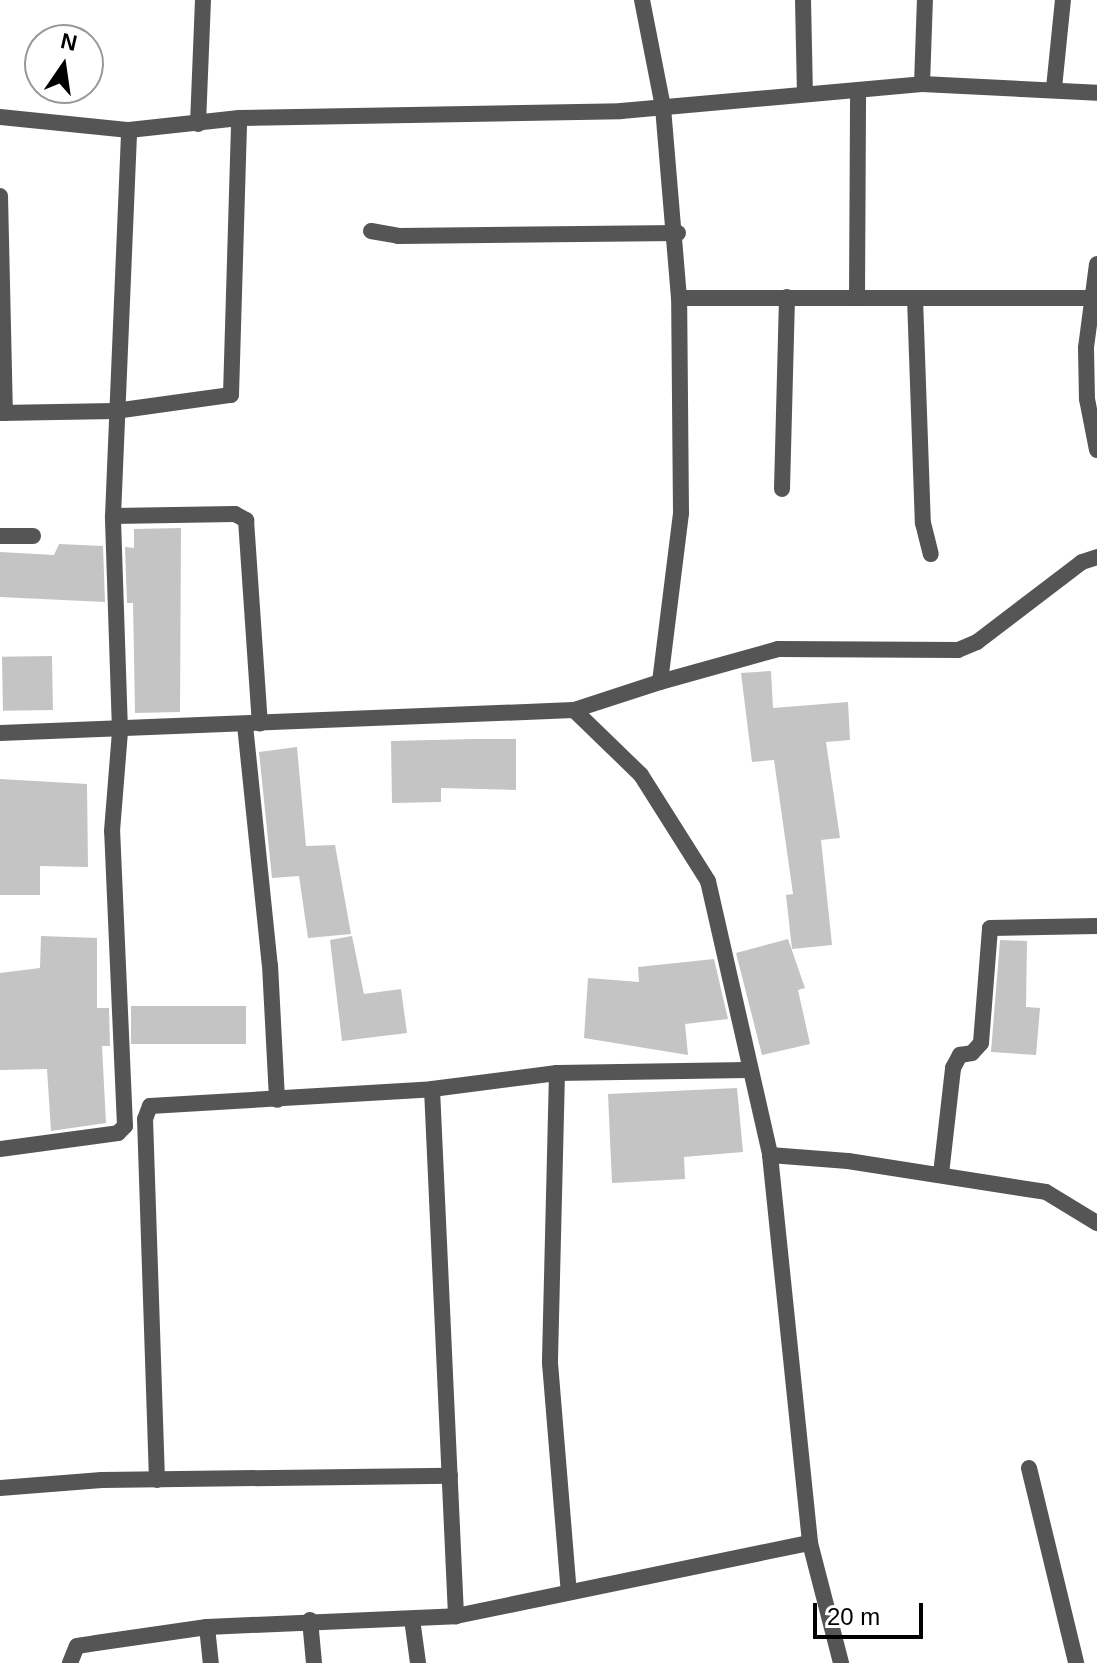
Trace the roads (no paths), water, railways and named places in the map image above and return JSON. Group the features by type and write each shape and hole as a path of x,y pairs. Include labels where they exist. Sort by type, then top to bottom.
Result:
{"street":[{"path":"198,124 203,0"},
{"path":"642,0 663,107 678,233 681,513 660,682"},
{"path":"803,0 805,94"},
{"path":"922,84 925,0"},
{"path":"1054,88 1063,0"},
{"path":"0,117 129,130 239,118 663,107 922,84 1054,88 1097,93"},
{"path":"857,298 858,90"},
{"path":"0,196 3,413 115,411 231,395 239,118"},
{"path":"0,1149 118,1133 125,1126 112,831 120,731 113,516 129,130"},
{"path":"371,231 398,236 678,233"},
{"path":"1097,264 1086,348 1087,399 1097,450"},
{"path":"782,489 787,297"},
{"path":"679,298 1094,298"},
{"path":"915,298 923,523 931,554"},
{"path":"113,516 235,514 246,520 252,724 277,1100"},
{"path":"0,536 33,536"},
{"path":"0,733 120,731 574,710 778,649 958,650 977,642 1082,562 1097,557"},
{"path":"574,710 641,775 708,881 742,1018 747,1070 770,1155 810,1543 841,1663"},
{"path":"941,1174 953,1068 960,1055 972,1053 981,1043 990,928 1097,926"},
{"path":"157,1480 145,1119 150,1106 432,1089 557,1073 747,1070"},
{"path":"557,1073 550,1363 569,1592"},
{"path":"432,1089 456,1616"},
{"path":"770,1155 941,1174 1046,1192 1097,1223"},
{"path":"1029,1468 1076,1663"},
{"path":"0,1488 157,1480 450,1476"},
{"path":"70,1663 77,1646 207,1627 310,1620 456,1616 810,1543"},
{"path":"412,1619 418,1663"},
{"path":"310,1620 314,1663"},
{"path":"207,1627 211,1663"}]}
